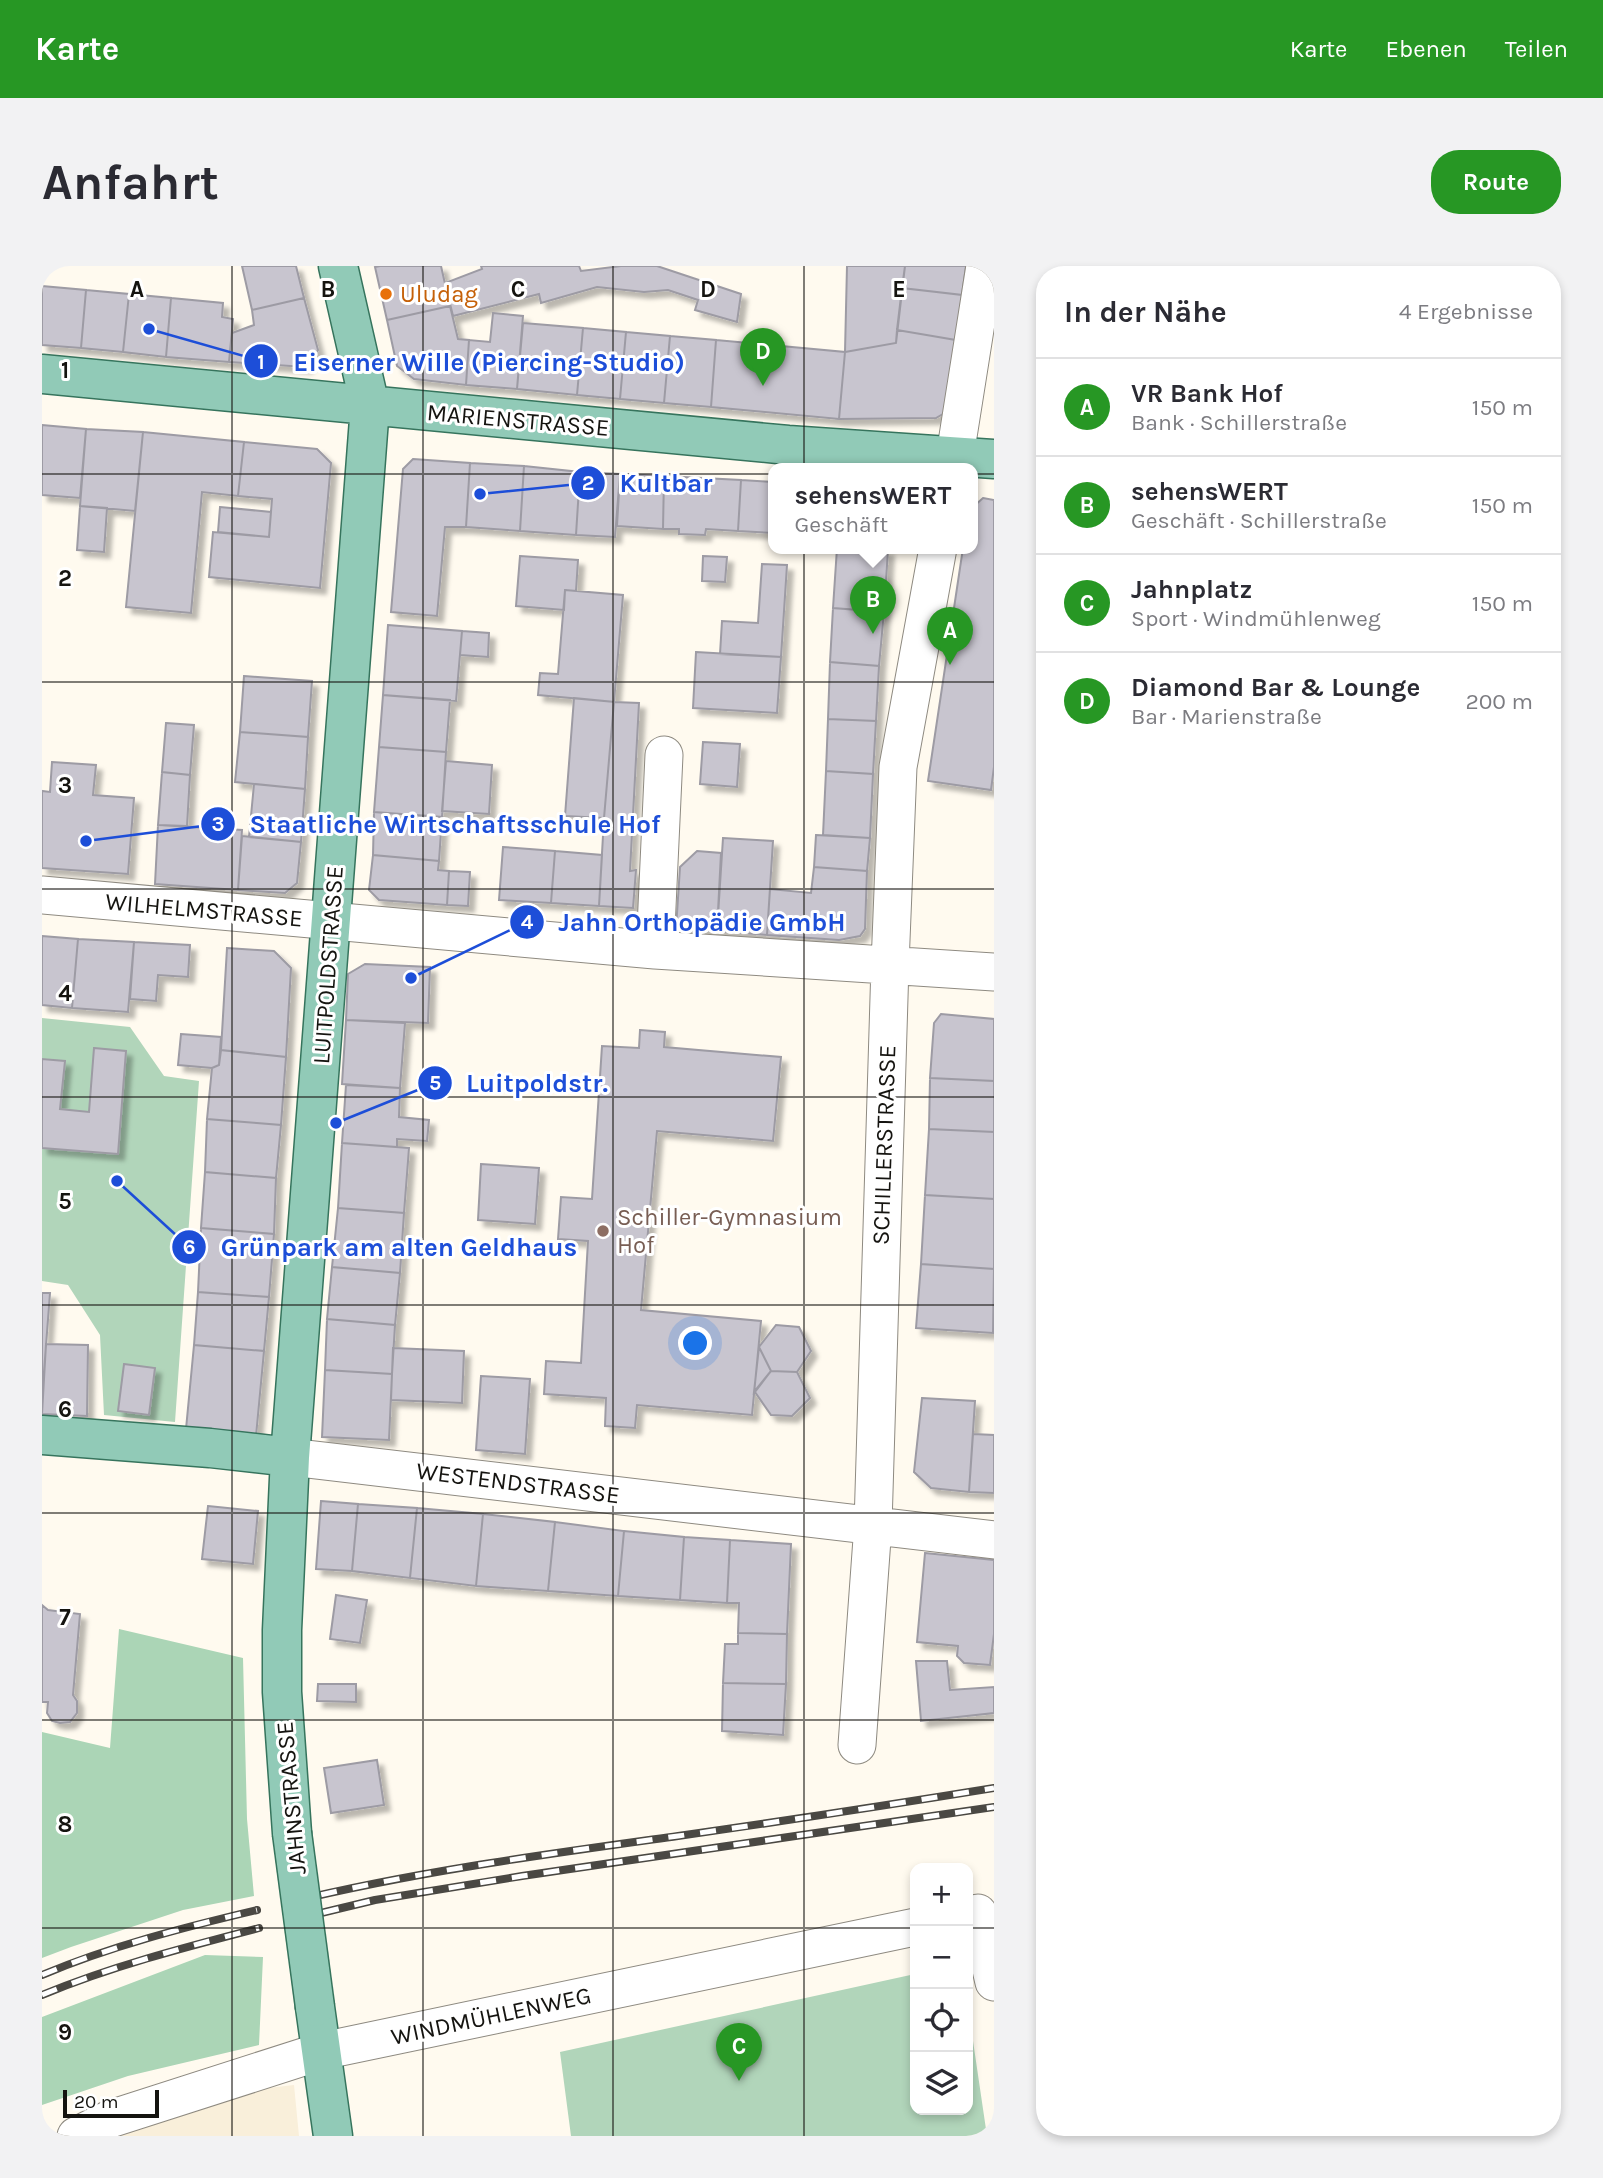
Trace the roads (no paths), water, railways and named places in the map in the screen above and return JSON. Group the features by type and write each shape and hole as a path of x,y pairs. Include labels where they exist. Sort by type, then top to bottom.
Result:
{"main road":[{"name":"LUITPOLDSTRASSE","path":"290,1457 370,406 338,266"},
{"name":"MARIENSTRASSE","path":"42,374 954,462 994,459"},
{"name":"WESTENDSTRASSE","path":"42,1435 290,1457"},
{"name":"JAHNSTRASSE","path":"290,1457 282,1616 282,1692 292,1833 333,2136"}],"street":[{"path":"954,462 985,266"},
{"name":"SCHILLERSTRASSE","path":"857,1745 873,1525 898,767 937,554"},
{"path":"655,950 664,755"},
{"name":"WILHELMSTRASSE","path":"42,895 655,950 994,972"},
{"name":"WESTENDSTRASSE","path":"290,1457 994,1540"},
{"path":"980,1913 994,1982"},
{"name":"WINDMÜHLENWEG","path":"76,2136 110,2119 322,2051 910,1928"}],"railway":[{"path":"290,1902 483,1864 994,1788"},
{"path":"292,1920 375,1900 522,1876 994,1807"},
{"path":"42,1975 148,1938 257,1910"},
{"path":"42,1995 122,1966 259,1928"}],"place":[{"name":"Uludag","path":"386,294"},
{"name":"Eiserner Wille (Piercing-Studio)","path":"149,329"},
{"name":"Diamond Bar & Lounge","path":"763,386"},
{"name":"Kultbar","path":"480,494"},
{"name":"sehensWERT","path":"873,634"},
{"name":"VR Bank Hof","path":"950,665"},
{"name":"Staatliche Wirtschaftsschule Hof","path":"86,841"},
{"name":"Jahn Orthopädie GmbH","path":"411,978"},
{"name":"Luitpoldstr.","path":"336,1123"},
{"name":"Grünpark am alten Geldhaus","path":"117,1181"},
{"name":"Schiller-Gymnasium Hof","path":"603,1231"},
{"name":"Jahnplatz","path":"739,2081"}]}
